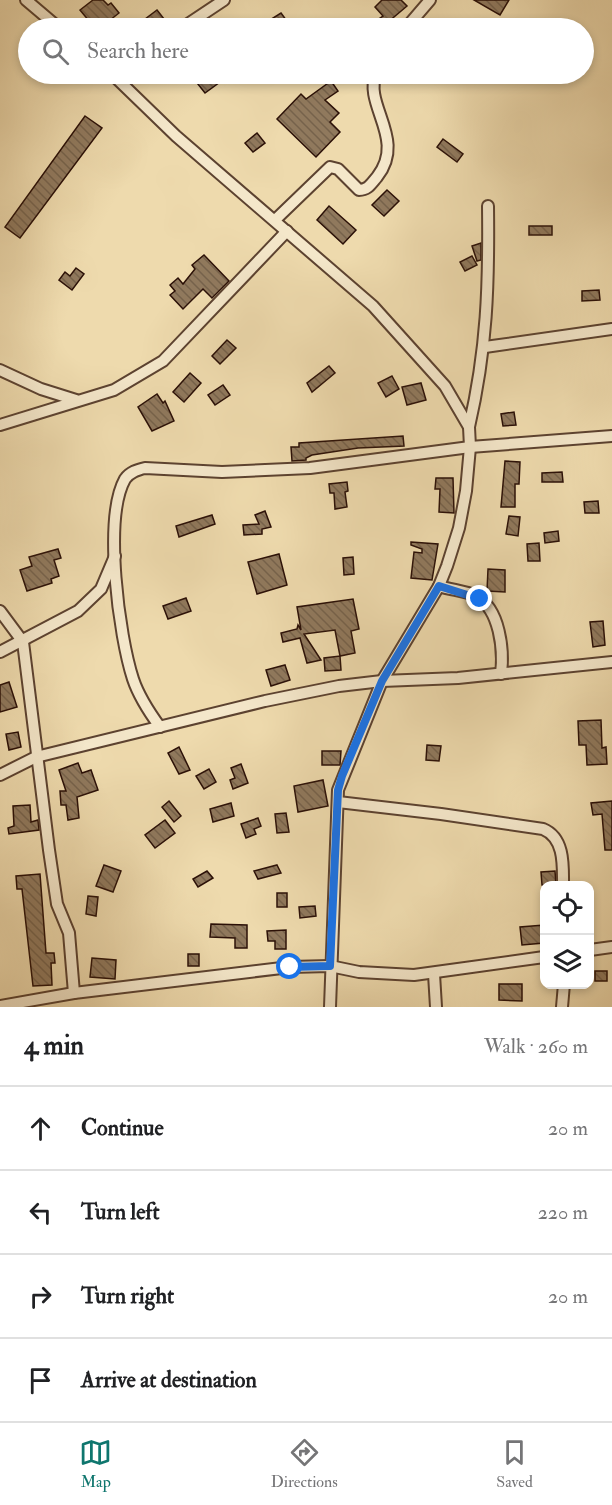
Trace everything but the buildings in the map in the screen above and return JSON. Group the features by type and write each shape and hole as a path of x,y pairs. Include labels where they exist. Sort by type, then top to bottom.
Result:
{"street":[{"path":"26,0 47,18"},
{"path":"198,18 224,0"},
{"path":"415,18 430,0"},
{"path":"125,84 176,136 373,306 409,343 445,386 469,427"},
{"path":"275,220 330,167 338,169 359,190 368,188 380,173 387,160 388,145 373,89 374,84"},
{"path":"330,1007 338,802 342,776 382,681 439,586 459,528 470,447 469,427 485,347 489,278 488,206"},
{"path":"0,425 114,390 163,361 287,231"},
{"path":"485,347 612,329"},
{"path":"0,370 41,389 76,400"},
{"path":"160,727 137,688 124,644 116,553 115,508 126,477 134,471 145,468 222,472 310,468 470,447 612,436"},
{"path":"0,652 23,642 78,611 95,596 105,582 116,553"},
{"path":"439,586 477,596 485,604 500,636 501,674"},
{"path":"0,611 23,642 36,757 43,789 57,904 70,940 74,993"},
{"path":"0,775 36,757 305,692 382,681 501,674 612,662"},
{"path":"338,802 543,829 554,839 562,854 563,881"},
{"path":"594,949 612,947"},
{"path":"0,1006 74,993 279,968 330,966 394,976 434,974 540,958"},
{"path":"434,974 436,1007"},
{"path":"562,1007 564,989"}],"route":[{"path":"290,967 330,966 338,850 338,790 382,681 439,586 458,593 471,594 480,599"}]}
